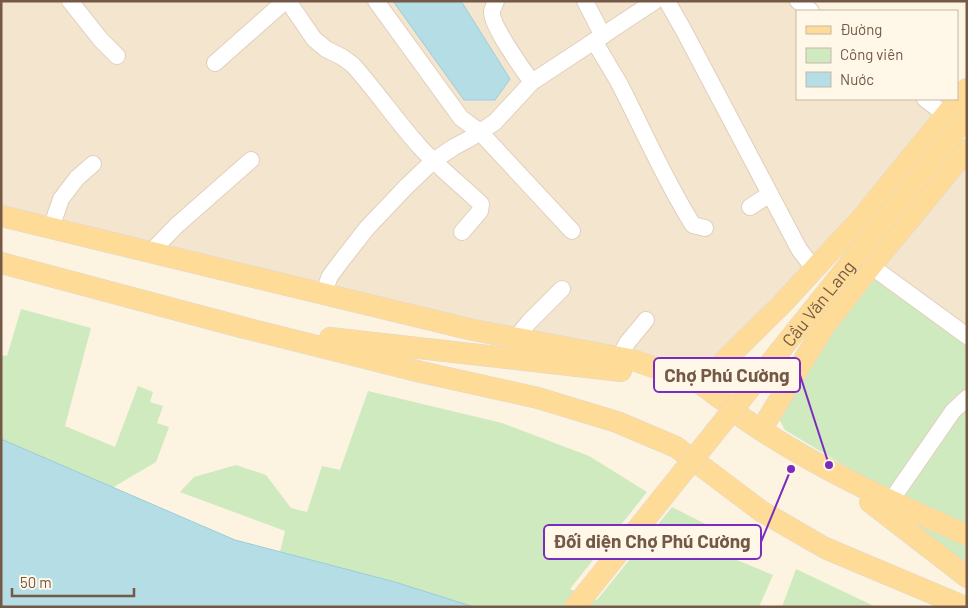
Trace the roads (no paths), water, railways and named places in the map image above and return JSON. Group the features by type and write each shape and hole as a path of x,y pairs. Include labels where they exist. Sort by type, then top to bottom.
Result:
{"main road":[{"path":"241,327 691,381 782,304 956,116 967,89"},
{"name":"Cầu Văn Lang","path":"575,607 956,116"},
{"path":"761,430 824,327 871,266 967,150"},
{"path":"1,216 464,328 633,360 691,381 721,400"},
{"path":"1,263 241,327 538,398 617,422 676,446 761,511 825,548 965,607"},
{"path":"445,377 541,362"},
{"path":"743,418 835,474 890,502 967,535"},
{"path":"835,474 967,577"}],"street":[{"path":"215,62 287,1 314,39 326,49 353,65 418,145 481,204 480,211 462,232"},
{"path":"376,1 461,118 480,132 572,231"},
{"path":"585,1 598,39 659,164 693,225 705,228"},
{"path":"323,294 330,276 368,228 433,161 495,122 532,82 655,1"},
{"path":"667,1 799,249 814,269"},
{"path":"798,1 810,10"},
{"path":"73,2 102,40 117,56"},
{"path":"491,5 494,23 532,82"},
{"path":"927,100 956,116"},
{"path":"151,252 176,226 251,160"},
{"path":"51,228 61,199 77,178 93,164"},
{"path":"750,207 770,194"},
{"path":"871,266 967,336"},
{"path":"516,338 562,289"},
{"path":"619,358 627,343 646,320"},
{"path":"890,502 953,411 967,398"}],"water":[{"path":"393,1 461,1 510,79 495,100 464,100"},
{"path":"1,439 235,540 395,582 474,607 1,607"}],"place":[{"name":"Chợ Phú Cường","path":"829,465"},
{"name":"Đối diện Chợ Phú Cường","path":"791,469"}]}
